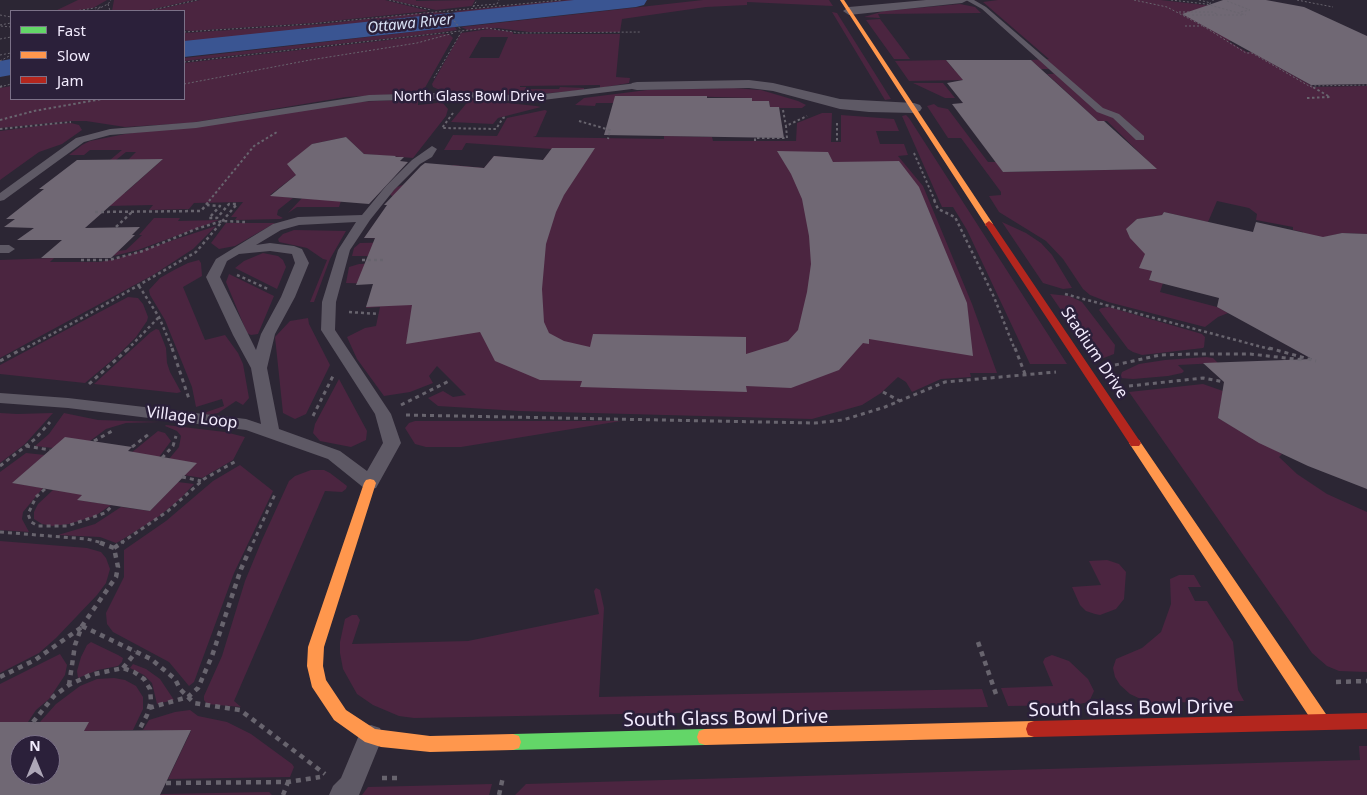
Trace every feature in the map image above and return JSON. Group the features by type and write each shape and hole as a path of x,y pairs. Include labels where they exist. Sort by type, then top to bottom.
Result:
{"street":[{"name":"Stadium Drive","path":"842,0 1028,285 1322,722"},
{"path":"849,11 962,0"},
{"name":"North Glass Bowl Drive","path":"637,86 749,84 772,87 840,104 868,108 914,108"},
{"name":"South Glass Bowl Drive","path":"370,483 321,630 316,647 315,666 318,682 340,715 371,736 405,743 430,744 1367,721"}],"lane":[{"path":"969,0 984,8 1100,110 1116,116 1140,138"},
{"name":"North Glass Bowl Drive","path":"0,198 80,140 110,132 217,122 369,98 461,95 527,99 637,86"},
{"path":"370,483 392,442 383,414 328,330 329,302 344,250 365,218 390,188 416,162 428,155 432,149"},
{"path":"271,432 259,368 240,335 213,277 222,259 277,227 298,221 365,218"},
{"path":"236,251 258,247 281,248 297,252 301,256 302,263 299,275 268,334 259,368"},
{"name":"Village Loop","path":"0,398 68,403 246,425 334,455 370,483"},
{"path":"334,783 350,788 371,736"}],"path":[{"path":"96,10 108,4 111,0"},
{"path":"152,10 197,0"},
{"path":"389,0 434,11"},
{"path":"470,9 477,0"},
{"path":"473,6 497,4 499,0"},
{"path":"185,32 310,24 562,0"},
{"path":"1134,0 1158,4 1178,12 1228,40 1223,40 1238,49 1246,53 1252,53 1330,97 1307,98"},
{"path":"1171,0 1206,4 1245,15 1183,15"},
{"path":"1199,0 1211,2 1206,4"},
{"path":"1297,0 1333,7"},
{"path":"1227,1 1250,10 1238,12"},
{"path":"108,4 110,10"},
{"path":"84,10 101,8"},
{"path":"447,11 462,31"},
{"path":"1178,12 1213,12 1218,15"},
{"path":"1185,26 1203,26"},
{"path":"185,62 492,28 520,33 640,32"},
{"path":"185,84 310,60 417,43 462,31"},
{"path":"430,84 462,31"},
{"path":"0,55 10,55"},
{"path":"0,61 10,55"},
{"path":"1309,86 1367,85"},
{"path":"0,120 97,100"},
{"path":"755,141 755,138 787,138 783,109"},
{"path":"786,126 812,114"},
{"path":"450,118 442,128 496,129 503,118"},
{"path":"0,130 49,123 79,122 110,132"},
{"path":"579,122 610,130 608,139"},
{"path":"837,122 837,142"},
{"path":"442,134 446,128"},
{"path":"95,212 201,211 254,146 281,130"},
{"path":"915,155 938,209 955,217 994,297 1024,374"},
{"path":"218,205 220,206 209,218 217,218 229,204"},
{"path":"0,361 139,286 196,252 237,204 207,205"},
{"path":"116,227 132,212"},
{"path":"81,260 109,260 143,251 196,229 222,221 249,222"},
{"path":"231,272 275,293"},
{"path":"1028,285 1086,298 1316,362 1250,354 1190,354 1160,355 1113,365"},
{"path":"139,286 159,317 169,339 187,391 193,418"},
{"path":"330,311 379,314"},
{"path":"89,384 123,354 159,317"},
{"path":"313,416 344,354"},
{"path":"383,414 815,423 843,420 900,402 945,382 1058,372"},
{"path":"1127,386 1203,378 1224,382"},
{"path":"383,414 449,380"},
{"path":"883,392 900,402"},
{"path":"0,466 43,431 54,417"},
{"path":"26,446 50,450"},
{"path":"114,548 168,511 202,481 238,460"},
{"path":"182,477 202,481"},
{"path":"45,489 36,497 28,514 32,522 38,526 67,526 84,522 105,512 113,505"},
{"path":"149,708 188,697 198,688 241,569 276,492"},
{"path":"38,535 46,527"},
{"path":"0,532 87,539 114,548"},
{"path":"69,685 75,645 82,626 116,577 118,566 114,548"},
{"path":"82,626 164,668 175,678 180,689 194,703 240,710 334,783"},
{"path":"0,678 35,660 82,626"},
{"path":"978,642 999,702"},
{"path":"123,668 136,652"},
{"path":"33,722 54,696 69,685 98,673 123,668 134,672 144,679 150,689 151,701 139,730"},
{"path":"1336,682 1367,681"},
{"path":"283,795 288,782"},
{"path":"166,783 334,783"}],"shaded area":[{"path":"78,0 107,0 93,8 57,10"},
{"path":"114,0 194,0 149,10 112,10"},
{"path":"200,0 385,0 429,11 313,23 191,31 185,30 185,10 155,10"},
{"path":"391,0 475,0 472,6 436,10"},
{"path":"567,0 607,0 456,16 452,14 457,11"},
{"path":"703,0 829,0 833,6 747,2 747,5 706,7 622,19 620,32 529,32 497,28 468,30 461,27"},
{"path":"998,0 1161,0 1205,5 1227,10 1231,41 1228,41 1247,52 1252,52 1314,87 1367,86 1367,234 1342,233 1301,243 1303,232 1293,230 1293,227 1256,220 1257,214 1249,208 1217,201 1208,222 1164,212 1162,215 1137,219 1128,228 1147,251 1152,271 1149,280 1163,283 1160,292 1217,307 1228,313 1218,317 1205,327 1108,302 1090,295 1083,289 1063,259 1046,241 999,212 989,196 1001,195 1001,192 961,138 948,138 927,106 934,104 948,109 988,162 996,162 1003,172 1156,169 1107,121 1098,121 1047,74 1054,74 1049,69 1041,69 1031,60 1049,59 983,2"},
{"path":"960,4 975,7 981,13 878,14 880,18 864,17 884,11"},
{"path":"432,12 445,13 446,17 387,25 288,31 280,34 185,45 185,33 322,24"},
{"path":"832,12 837,13 891,99 885,100"},
{"path":"880,19 910,59 894,59 866,20"},
{"path":"455,27 457,30 185,61 185,58"},
{"path":"489,29 513,32 513,34 620,34 616,77 630,78 629,83 600,88 600,85 520,86 526,87 526,89 584,88 584,90 528,95 441,93 442,91 433,87 432,84 461,33","holes":["481,37 508,37 499,58 469,58"]},
{"path":"441,34 449,34 453,38 422,93 346,97 190,123 125,127 86,121 72,121 0,128 0,88 10,86 10,100 185,100 185,63"},
{"path":"946,60 954,70 958,70 967,80 909,81 895,61"},
{"path":"913,83 943,83 955,98 945,98"},
{"path":"733,88 761,90 806,105 802,108 780,108 770,107 769,101 752,101 751,98 678,96 596,103 595,106 575,105 584,98 647,90"},
{"path":"418,99 418,105 441,101 448,109 446,116 413,158 364,154 346,137 312,144 296,175 270,195 293,198 278,210 277,215 283,218 280,219 235,220 237,217 231,217 243,202 194,203 189,209 149,210 153,205 107,206 121,193 125,193 163,159 128,160 136,152 126,152 116,160 110,160 122,150 90,150 84,155 69,155 90,141 125,134 356,102"},
{"path":"470,99 541,107 498,118 493,124 451,122"},
{"path":"547,111 536,136 533,137 664,139 664,136 712,137 713,141 796,141 797,123 822,113 832,113 831,142 841,142 841,115 894,119 899,131 876,131 880,144 904,144 908,155 898,156 923,186 972,304 997,373 970,373 971,377 941,379 912,392 906,382 898,377 881,393 862,405 812,419 519,411 438,406 428,398 443,391 453,397 466,395 437,366 429,376 433,383 410,392 384,396 357,359 347,337 365,328 376,326 380,307 366,308 368,302 384,284 346,283 349,267 359,264 384,263 387,256 352,256 354,248 360,243 402,242 404,239 364,238 394,198 390,194 397,187 449,169 453,165 484,168 494,156 542,161 552,149 466,143 462,150 444,150 453,135 497,136 507,118"},
{"path":"906,115 1067,364 1030,364 967,230 953,207 942,207 902,116"},
{"path":"71,123 79,125 82,130 62,144 39,152 0,180 0,131"},
{"path":"302,198 341,201 339,207 297,207 288,213"},
{"path":"154,218 180,218 178,221 219,220 138,250 113,256 118,251 126,250 142,235 139,235"},
{"path":"1002,222 1026,233 1041,243 1052,255 1072,288 1063,289 1043,283"},
{"path":"226,223 275,223 235,246 219,249 211,243"},
{"path":"216,226 193,249 153,275 0,358 0,260 54,258 50,262 100,262 116,259"},
{"path":"294,230 346,231 330,259 314,302 310,302 327,260 307,248 279,242 278,239 283,234"},
{"path":"263,253 278,256 283,260 286,267 277,289 235,268 244,261"},
{"path":"199,260 202,276 183,287 205,340 225,335 238,353 243,364 249,398 243,405 236,401 218,413 206,415 201,414 224,406 222,399 196,407 192,387 165,320 149,290 160,278 188,263"},
{"path":"229,274 274,296 258,334 251,335 247,333 226,282"},
{"path":"1050,294 1069,296 1082,302 1115,345 1114,354 1096,361"},
{"path":"128,297 138,298 143,304 148,317 147,321 136,337 117,356 85,383 0,374 0,365"},
{"path":"1109,307 1202,334 1205,337 1204,347 1142,355 1133,352 1128,349 1099,310"},
{"path":"308,318 309,324 330,365 306,414 295,419 283,413 275,337 290,321"},
{"path":"156,329 159,330 166,348 170,372 181,392 94,384 151,332"},
{"path":"1206,357 1213,358 1218,363 1178,365 1184,371 1168,376 1133,379 1120,378 1122,372 1139,364"},
{"path":"339,379 367,431 366,440 351,447 320,441 313,433 315,424"},
{"path":"1203,384 1223,391 1218,418 1282,454 1279,457 1297,474 1327,494 1367,512 1367,672 1339,671 1327,666 1312,653 1129,392"},
{"path":"0,413 53,413 25,444 0,463"},
{"path":"64,413 98,420 160,422 126,423 106,429 90,441 53,448 35,446 49,434"},
{"path":"415,421 621,421 461,447 426,447 415,444 405,428 409,423"},
{"path":"166,425 225,432 245,437 233,460 202,478 184,475 195,463 169,459 179,447 181,436 177,431"},
{"path":"158,431 165,433 171,441 159,457 131,453"},
{"path":"26,453 45,455 13,483 43,488 23,512 22,519 29,532 0,530 0,472"},
{"path":"240,465 273,491 234,573 194,682 189,686 169,662 113,632 107,624 106,613 124,577 124,550 166,521 213,481"},
{"path":"311,470 324,470 330,473 347,486 346,489 342,492 325,491 234,701 241,707 207,704 204,696 222,656 245,581 262,540 289,481 295,476"},
{"path":"178,482 194,484 180,499 158,517 116,543 100,537 58,535 95,524 121,507 150,511"},
{"path":"53,490 83,494 78,500 111,505 95,516 69,524 52,526 42,524 34,519 34,512 38,504"},
{"path":"0,541 87,548 101,552 106,558 110,569 106,583 97,595 56,638 39,653 0,673"},
{"path":"1107,560 1119,564 1126,572 1124,599 1116,609 1100,615 1086,611 1080,605 1072,587 1101,585 1089,561"},
{"path":"1179,575 1194,575 1201,587 1188,587 1195,601 1207,601 1233,642 1238,690 1244,701 1149,703 1130,694 1120,685 1115,677 1113,668 1116,659 1142,648 1161,632 1171,604 1170,579"},
{"path":"596,588 600,590 604,608 599,697 982,689 988,707 414,718 399,716 373,705 357,694 343,669 340,642 345,619 352,615 357,615 360,620 352,644 468,641 599,614 594,591"},
{"path":"91,642 123,658 122,662 118,666 98,670 78,678 77,671 81,657 87,645"},
{"path":"60,654 67,665 65,675 49,699 36,710 28,722 0,722 0,684"},
{"path":"1052,655 1069,661 1088,679 1094,691 1089,702 1074,705 1008,706 1001,688 1053,686 1043,662 1045,658"},
{"path":"133,664 146,669 160,679 174,700 157,704 152,683 144,675 130,668"},
{"path":"114,678 125,680 136,686 143,697 143,709 133,730 84,731 88,722 40,722 56,704 80,686 97,679"},
{"path":"190,710 198,716 227,722 251,734 292,764 294,767 290,777 168,779 191,731 143,730 149,720 175,712"},
{"path":"1359,746 1367,746 1367,795 515,795 526,784 1360,760"},
{"path":"492,784 489,795 362,795 368,787"},
{"path":"269,792 272,795 160,795 161,794"}],"building":[{"path":"1223,0 1266,0 1304,7 1367,36 1367,84 1311,85 1182,14"},
{"path":"946,60 1031,60 1098,121 1104,121 1157,169 1003,172 952,104 963,103 947,83 963,80"},
{"path":"615,96 707,96 707,98 752,98 752,101 769,101 770,107 779,107 784,138 604,135"},
{"path":"346,137 364,154 404,157 400,161 408,162 369,204 270,196 296,175 287,164 312,144"},
{"path":"552,148 595,148 564,195 556,212 546,244 542,289 544,322 549,333 564,341 590,347 593,334 746,337 746,354 788,341 798,330 811,264 809,236 802,199 791,174 777,151 828,152 833,162 899,161 919,187 967,303 973,356 869,339 869,344 863,343 839,370 791,388 746,386 747,392 580,387 582,381 540,380 495,361 480,332 406,344 412,305 366,307 373,284 356,285 375,238 364,238 387,205 384,205 421,166 425,163 484,168 494,156 543,160"},
{"path":"163,159 85,228 140,227 132,235 135,235 111,258 41,258 62,240 17,240 34,228 4,227 15,219 6,219 44,189 39,189 77,160"},
{"path":"1164,212 1253,232 1256,222 1323,237 1342,233 1367,234 1367,489 1308,466 1259,443 1218,418 1224,382 1203,363 1312,359 1217,307 1219,298 1149,280 1152,271 1139,268 1145,254 1130,238 1126,229 1137,219 1162,215"},
{"path":"65,437 132,447 128,451 197,463 150,511 77,500 82,495 12,483"},
{"path":"0,722 89,722 84,731 191,730 160,795 0,795"}],"waterway":[{"name":"Ottawa River","path":"185,49 636,0"},
{"name":"Ottawa River","path":"0,69 10,67"}],"traffic: fast":[{"path":"513,742 705,737"}],"traffic: slow":[{"path":"842,0 989,224"},
{"path":"1135,443 1322,722"},
{"path":"370,483 316,647 315,666 318,682 340,715 371,736 381,739 430,744 513,742"},
{"path":"705,737 1034,729"}],"traffic: jam":[{"path":"989,224 1135,443"},
{"path":"1034,729 1367,721"}]}
